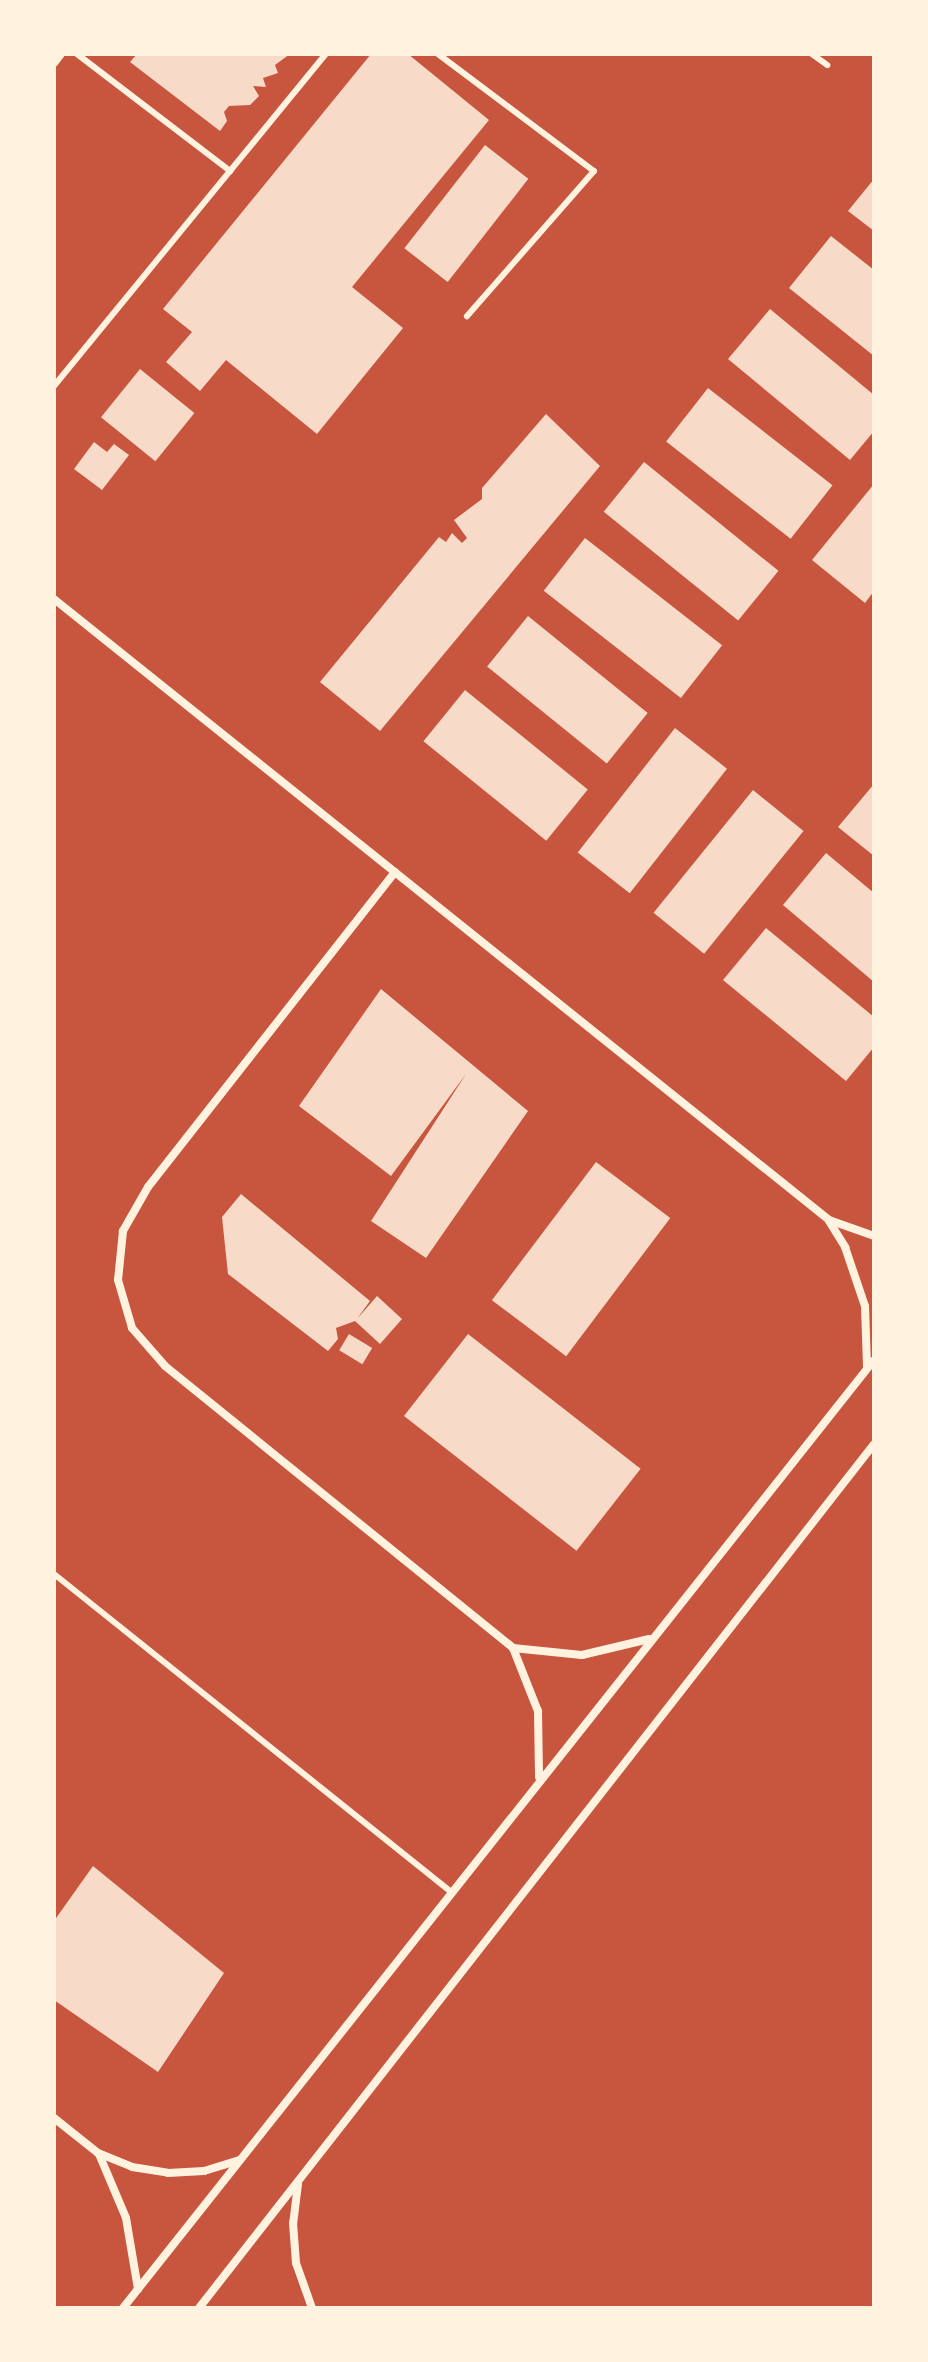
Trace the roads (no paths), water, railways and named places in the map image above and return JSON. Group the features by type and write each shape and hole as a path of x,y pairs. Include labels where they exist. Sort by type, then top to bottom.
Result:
{"street":[{"path":"54,63 61,54"},
{"path":"54,599 829,1220 874,1236"},
{"path":"395,872 148,1187 123,1231 118,1280 132,1328 165,1366 513,1648 538,1711 539,1778"},
{"path":"829,1220 851,1261 865,1306 867,1368"},
{"path":"123,2308 649,1639 874,1360"},
{"path":"199,2308 874,1444"},
{"path":"513,1648 582,1655 649,1639"},
{"path":"54,2118 98,2153 132,2167 168,2173 204,2171 240,2160"},
{"path":"98,2153 126,2218 138,2289"},
{"path":"298,2184 293,2223 296,2263 312,2308"}],"lane":[{"path":"77,54 230,171"},
{"path":"54,386 326,54"},
{"path":"438,54 594,171 467,316"},
{"path":"812,54 827,65"},
{"path":"54,1574 450,1891"}]}
